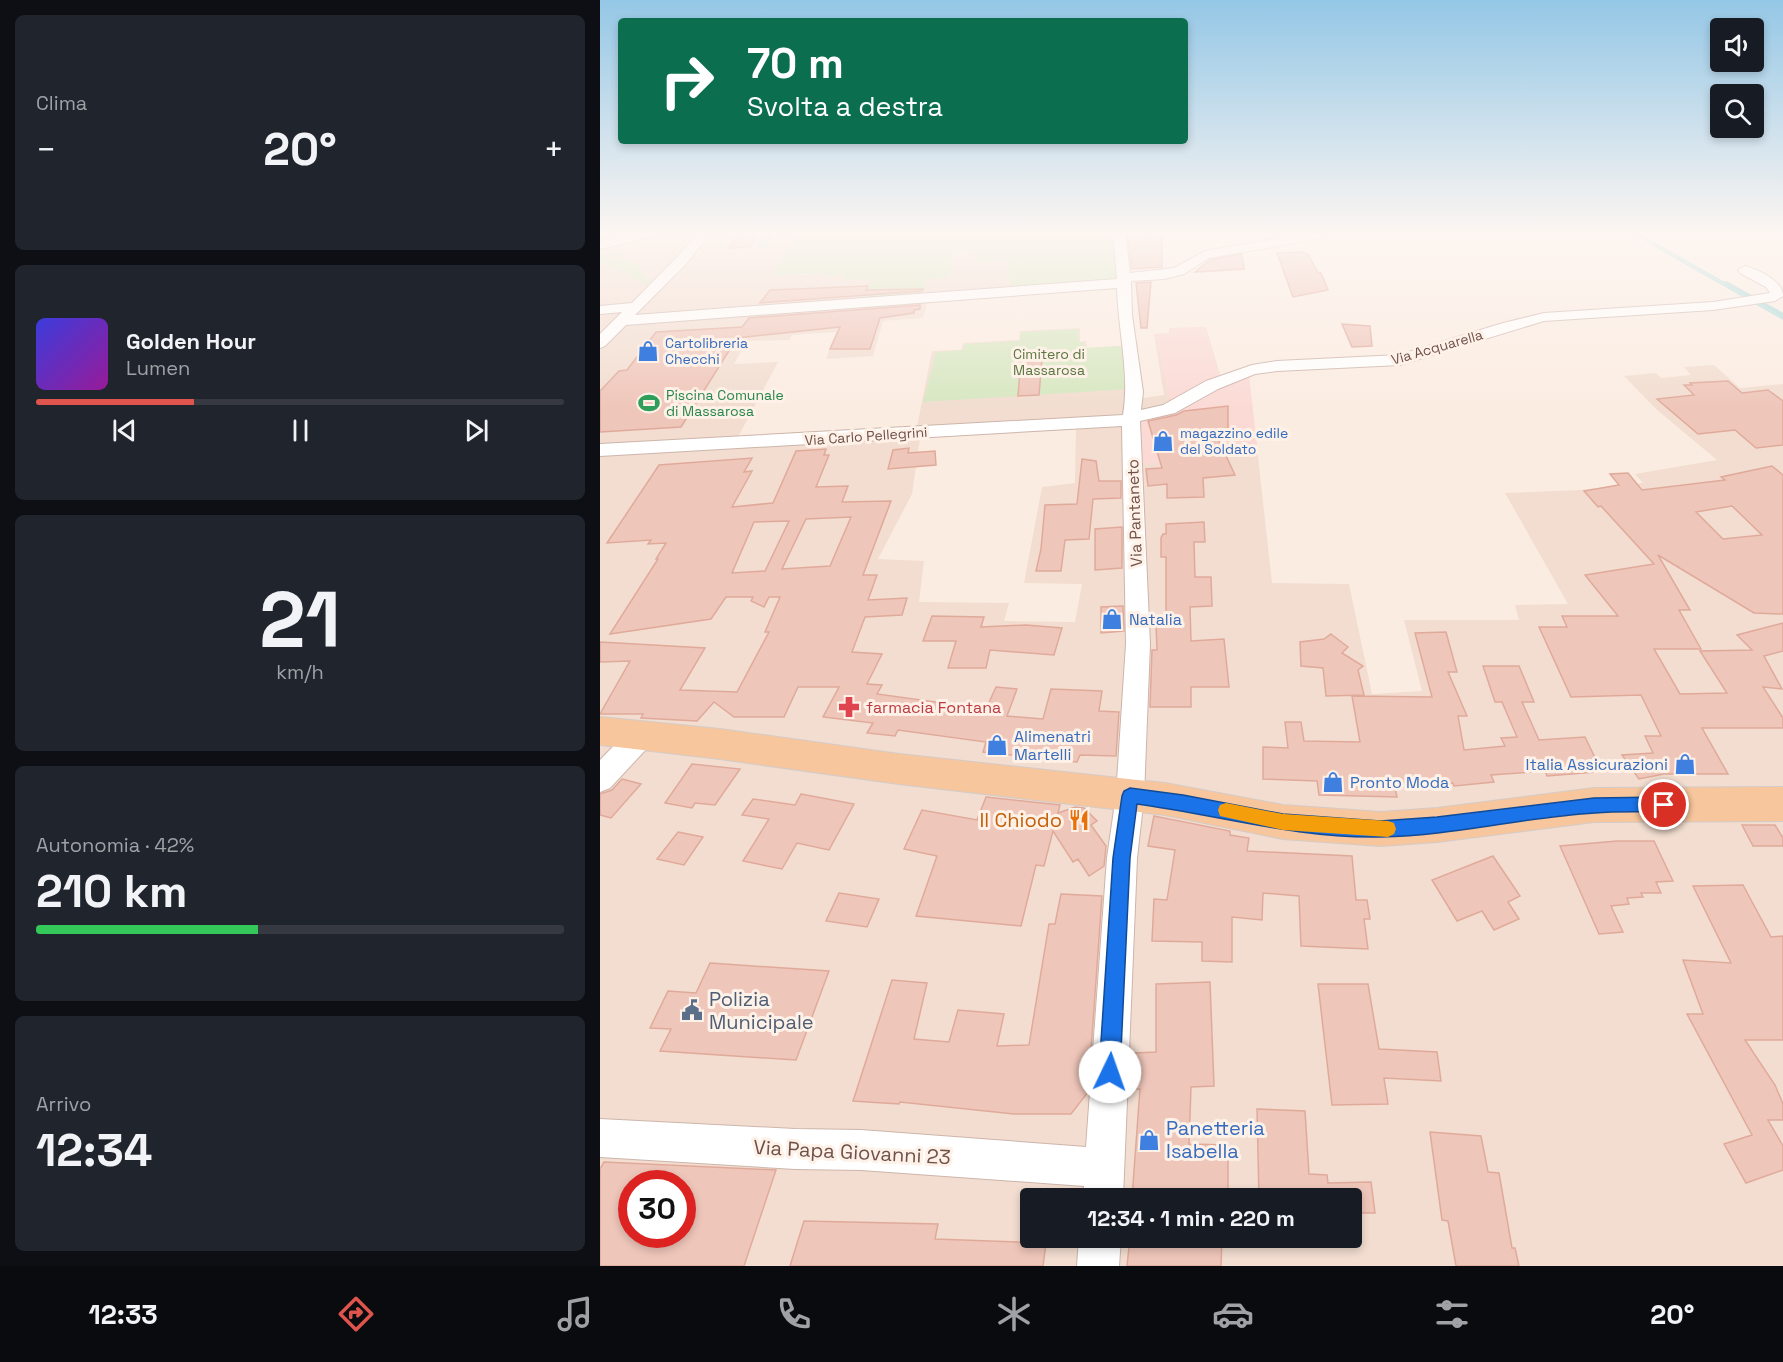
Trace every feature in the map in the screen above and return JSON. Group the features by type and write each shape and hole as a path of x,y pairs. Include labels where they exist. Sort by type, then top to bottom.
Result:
{"main road":[{"path":"600,731 1176,801 1283,822 1380,829 1437,825 1594,805 1783,804"}],"street":[{"path":"600,343 650,291"},
{"path":"621,321 988,291"},
{"name":"Via Pantaneto","path":"1104,1183 1122,858 1130,796 1138,644 1132,418 1135,392 1125,315 1124,291"},
{"name":"Via Acquarella","path":"1132,418 1168,409 1212,385 1252,370 1277,366 1401,360 1544,317 1654,311 1758,300 1775,297 1778,293 1777,291"},
{"path":"600,310 634,307"},
{"name":"Via Carlo Pellegrini","path":"600,450 1132,418"},
{"path":"600,779 641,736"},
{"name":"Via Papa Giovanni 23","path":"600,1138 795,1149 861,1150 1104,1183"},
{"path":"1098,1266 1099,1248"}],"shaded area":[{"path":"600,291 868,291 865,300 892,291 1011,291 928,300 923,318 883,321 873,356 826,359 836,332 792,335 789,340 747,341 734,364 778,362 738,437 917,427 932,351 961,350 963,343 1019,340 1020,331 1080,328 1080,342 1086,341 1087,348 1130,345 1137,399 1164,395 1154,334 1169,333 1169,328 1206,327 1221,378 1249,376 1272,583 1349,584 1372,694 1422,691 1404,620 1519,620 1515,605 1568,604 1505,493 1579,490 1643,483 1635,474 1717,460 1656,409 1624,376 1656,373 1661,378 1691,375 1684,367 1714,365 1740,388 1783,384 1783,1266 600,1266","holes":["1076,421 1075,483 1042,487 1024,583 1082,584 1075,622 1004,621 1009,603 919,602 924,561 878,559 912,494 921,431"]},
{"path":"1205,327 1220,379 1249,377 1257,446 1135,466 1137,420 1172,412 1155,334 1170,334 1170,328"}],"green space":[{"path":"868,291 924,291 923,297 864,301"},
{"name":"Cimitero di Massarosa","path":"1078,329 1079,342 1084,342 1085,348 1125,346 1130,389 923,402 936,352 963,350 965,344 1020,341 1021,332"}],"water":[{"path":"1734,291 1739,291 1783,316 1783,319"}],"building":[{"path":"769,291 921,291 760,303"},
{"path":"1137,291 1150,291 1147,328 1141,328"},
{"path":"1291,291 1323,291 1293,297"},
{"path":"920,305 920,309 914,310 914,313 880,318 870,349 830,349 840,327 737,338 681,427 600,432 600,391 619,371 627,370 656,332 742,327 749,318"},
{"path":"1342,324 1370,326 1372,346 1352,347"},
{"path":"1042,358 1039,395 1018,396 1021,359"},
{"path":"1728,381 1742,393 1768,390 1783,401 1783,445 1756,448 1735,430 1698,434 1657,399 1694,395 1684,385 1692,385 1690,383"},
{"path":"1228,406 1228,428 1214,430 1235,475 1203,478 1204,497 1167,498 1167,484 1148,486 1146,469 1162,468 1148,421 1184,411"},
{"path":"909,448 908,453 935,451 936,465 888,469 893,450"},
{"path":"826,449 824,455 829,455 816,487 848,486 842,502 891,501 863,575 877,575 868,600 907,598 902,615 865,617 852,652 882,654 867,684 882,685 877,694 986,709 996,687 1017,689 1007,716 1043,719 1051,689 1102,691 1099,711 1119,712 1116,756 1080,755 1077,762 983,752 986,742 898,730 895,736 867,733 873,723 823,717 839,687 798,687 784,717 734,717 714,702 697,721 641,718 643,714 600,714 630,661 600,662 600,642 705,648 680,690 737,692 769,632 765,632 780,597 769,597 764,607 751,601 753,597 726,597 711,619 610,634 666,543 648,544 651,540 607,543 659,465 752,458 744,472 752,471 732,507 773,503 796,451","holes":["851,517 830,566 782,569 806,519","789,521 765,571 732,573 754,522"]},
{"path":"1082,459 1096,461 1099,481 1121,481 1121,498 1093,499 1089,539 1065,540 1061,571 1036,571 1041,549 1045,505 1077,504"},
{"path":"1772,466 1783,475 1783,614 1754,613 1658,555 1690,610 1679,610 1701,649 1654,649 1680,694 1727,693 1700,651 1752,650 1737,635 1783,623 1783,651 1764,656 1782,689 1763,687 1783,718 1783,728 1702,728 1728,774 1664,774 1639,779 1622,755 1653,753 1645,736 1661,736 1641,695 1571,697 1539,627 1567,627 1562,616 1618,616 1585,575 1654,564 1601,506 1598,507 1584,491 1619,485 1610,474 1628,473 1642,490 1725,480 1721,477","holes":["1732,506 1762,535 1723,539 1696,512"]},
{"path":"1204,522 1205,542 1194,542 1195,577 1211,577 1212,606 1190,607 1191,641 1224,639 1229,687 1191,687 1191,707 1150,707 1152,650 1157,650 1156,624 1166,623 1166,557 1161,557 1161,538 1163,534 1166,534 1166,524"},
{"path":"1122,527 1122,568 1095,570 1095,529"},
{"path":"1123,606 1124,631 1101,633 1101,607"},
{"path":"932,616 984,617 981,627 1026,625 1062,628 1054,655 990,650 986,668 948,668 956,641 923,641"},
{"path":"1446,632 1457,672 1448,672 1467,716 1458,716 1464,750 1505,746 1501,738 1517,737 1502,702 1495,702 1483,666 1519,666 1534,702 1522,702 1539,740 1585,737 1599,766 1592,766 1595,772 1547,776 1545,771 1491,775 1494,782 1454,786 1453,783 1394,783 1397,797 1319,795 1317,781 1263,779 1263,747 1288,748 1285,722 1301,722 1304,741 1360,742 1352,696 1432,697 1415,633"},
{"path":"1331,634 1348,647 1342,653 1363,666 1358,670 1364,695 1326,696 1323,668 1301,666 1300,642 1324,639"},
{"path":"692,764 740,769 715,805 695,803 692,808 665,803"},
{"path":"622,779 641,784 611,818 600,815 600,794 612,790"},
{"path":"801,794 854,804 829,850 797,843 782,869 743,861 769,819 742,815 753,799 795,805"},
{"path":"986,797 1060,805 1058,813 1075,807 1084,808 1097,821 1091,825 1106,846 1104,866 1089,876 1078,859 1073,862 1053,831 1044,866 1036,865 1021,926 916,916 937,856 904,849 922,810 977,820"},
{"path":"1154,816 1230,831 1230,835 1249,838 1247,851 1352,856 1356,900 1367,900 1370,919 1364,919 1368,949 1301,946 1299,896 1263,893 1262,920 1232,917 1232,962 1202,961 1202,942 1152,941 1154,899 1167,900 1175,850 1148,846"},
{"path":"1742,825 1775,825 1783,838 1783,846 1753,846"},
{"path":"678,832 703,837 684,865 657,859"},
{"path":"1617,841 1654,841 1673,881 1656,882 1661,893 1641,893 1643,897 1627,898 1629,904 1611,906 1623,932 1599,934 1560,846"},
{"path":"1493,856 1520,896 1508,902 1519,919 1494,930 1482,911 1457,921 1432,880"},
{"path":"1743,885 1771,937 1783,936 1783,1040 1745,1040 1775,1085 1783,1104 1783,1120 1768,1120 1783,1146 1783,1170 1746,1183 1724,1144 1752,1135 1687,1014 1703,1014 1683,960 1731,963 1693,886"},
{"path":"839,893 879,899 867,927 826,921"},
{"path":"1061,894 1102,896 1088,1092 1071,1114 1014,1114 900,1102 899,1104 853,1101 892,980 927,983 914,1039 949,1042 958,1010 1004,1014 997,1046 1029,1045 1049,924 1055,924"},
{"path":"710,963 829,971 796,1060 660,1051 671,1029 650,1028 668,991 696,993"},
{"path":"1210,982 1214,1086 1191,1087 1189,1144 1228,1145 1228,1188 1133,1188 1140,1089 1134,1089 1134,1053 1156,1052 1156,984"},
{"path":"1318,984 1368,984 1379,1049 1437,1052 1441,1081 1384,1078 1388,1104 1332,1105"},
{"path":"1257,1109 1305,1111 1309,1174 1327,1175 1328,1183 1371,1182 1375,1213 1362,1213 1362,1188 1259,1188"},
{"path":"1430,1132 1481,1136 1488,1172 1499,1173 1512,1248 1515,1248 1519,1266 1456,1266 1448,1221 1442,1220"},
{"path":"604,1162 776,1170 744,1266 600,1266 600,1169"},
{"path":"804,1221 938,1224 935,1239 1020,1242 1020,1248 1045,1248 1043,1266 790,1266"},
{"path":"1129,1248 1222,1248 1221,1266 1127,1266"}],"waterway":[{"path":"1740,291 1783,315"}],"slow traffic":[{"path":"1226,810 1283,822 1388,829"}],"place":[{"name":"Cartolibreria Checchi","path":"648,351"},
{"name":"Piscina Comunale di Massarosa","path":"649,403"},
{"name":"magazzino edile del Soldato","path":"1163,441"},
{"name":"Natalia","path":"1112,619"},
{"name":"farmacia Fontana","path":"849,707"},
{"name":"Alimenatri Martelli","path":"997,745"},
{"name":"Italia Assicurazioni","path":"1685,764"},
{"name":"Pronto Moda","path":"1333,782"},
{"name":"Il Chiodo","path":"1079,820"},
{"name":"Polizia Municipale","path":"692,1010"},
{"name":"Panetteria Isabella","path":"1149,1140"}],"route":[{"path":"1110,1072 1122,858 1130,796 1221,809 1283,822 1380,829 1437,825 1594,805 1664,805"}]}
